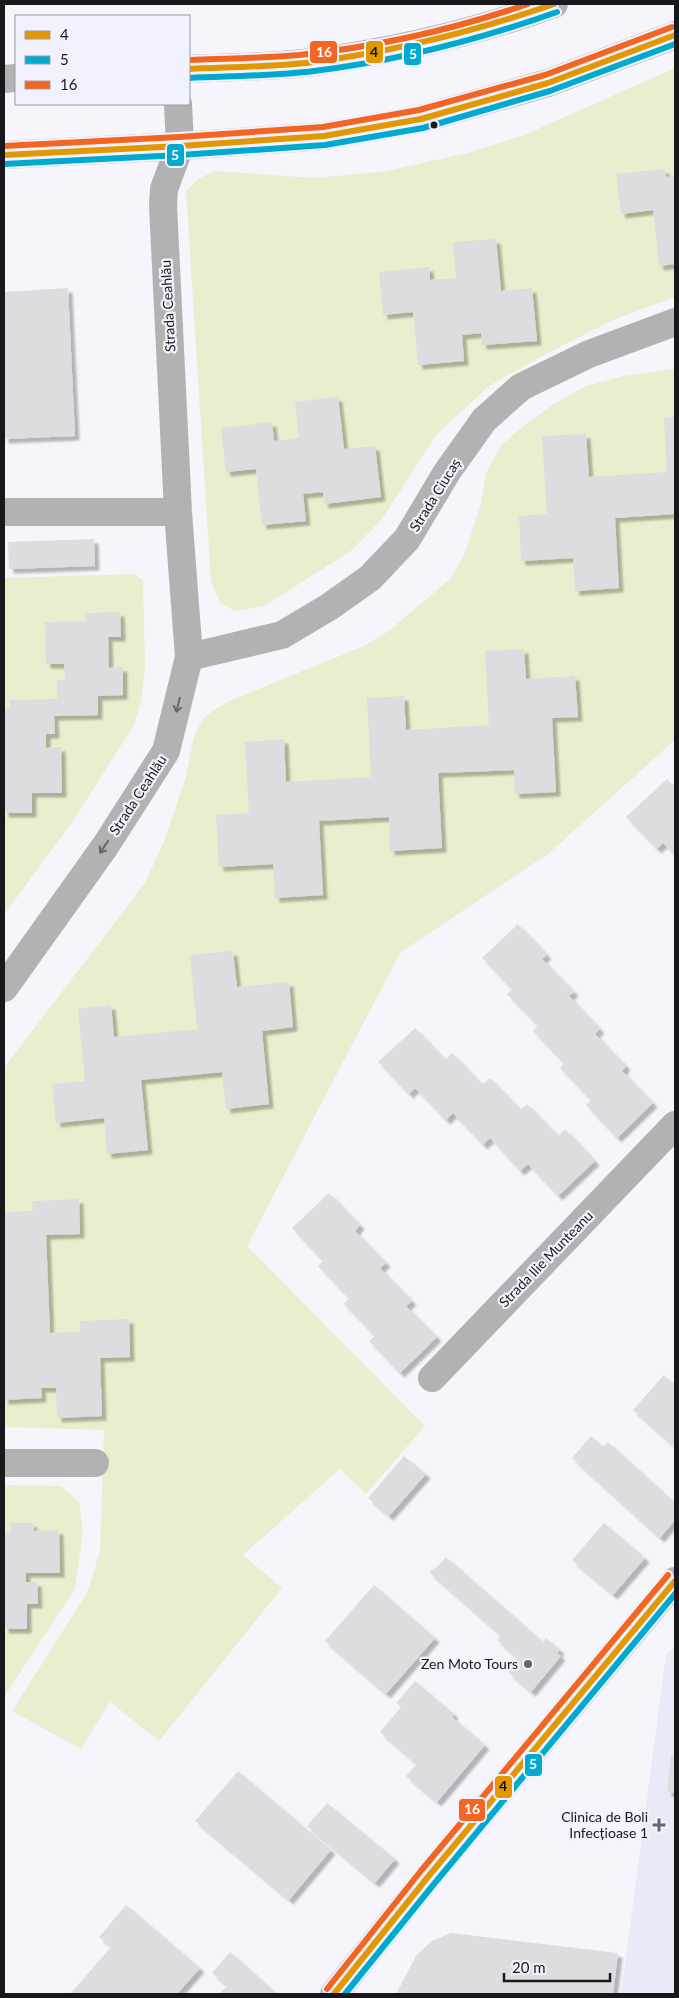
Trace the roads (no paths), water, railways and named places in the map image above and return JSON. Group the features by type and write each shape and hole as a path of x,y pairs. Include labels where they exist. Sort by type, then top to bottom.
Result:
{"main road":[{"path":"334,1994 427,1878 675,1581"}],"street":[{"path":"190,69 313,62 404,47 520,16 554,4"},
{"path":"4,155 324,136 421,119 548,83 675,35"},
{"name":"Strada Ceahlău","path":"4,988 106,845 166,750 189,657 178,512 163,205 164,190 180,146 178,105"},
{"name":"Strada Ciucaș","path":"189,657 282,635 329,607 370,578 408,539 447,472 484,420 521,388 589,354 675,322"},
{"path":"4,512 178,512"},
{"name":"Strada Ilie Munteanu","path":"432,1378 671,1140"},
{"path":"4,1463 95,1463"}],"place":[{"name":"Zen Moto Tours","path":"528,1664"},
{"name":"Clinica de Boli Infecțioase 1","path":"659,1825"}]}
